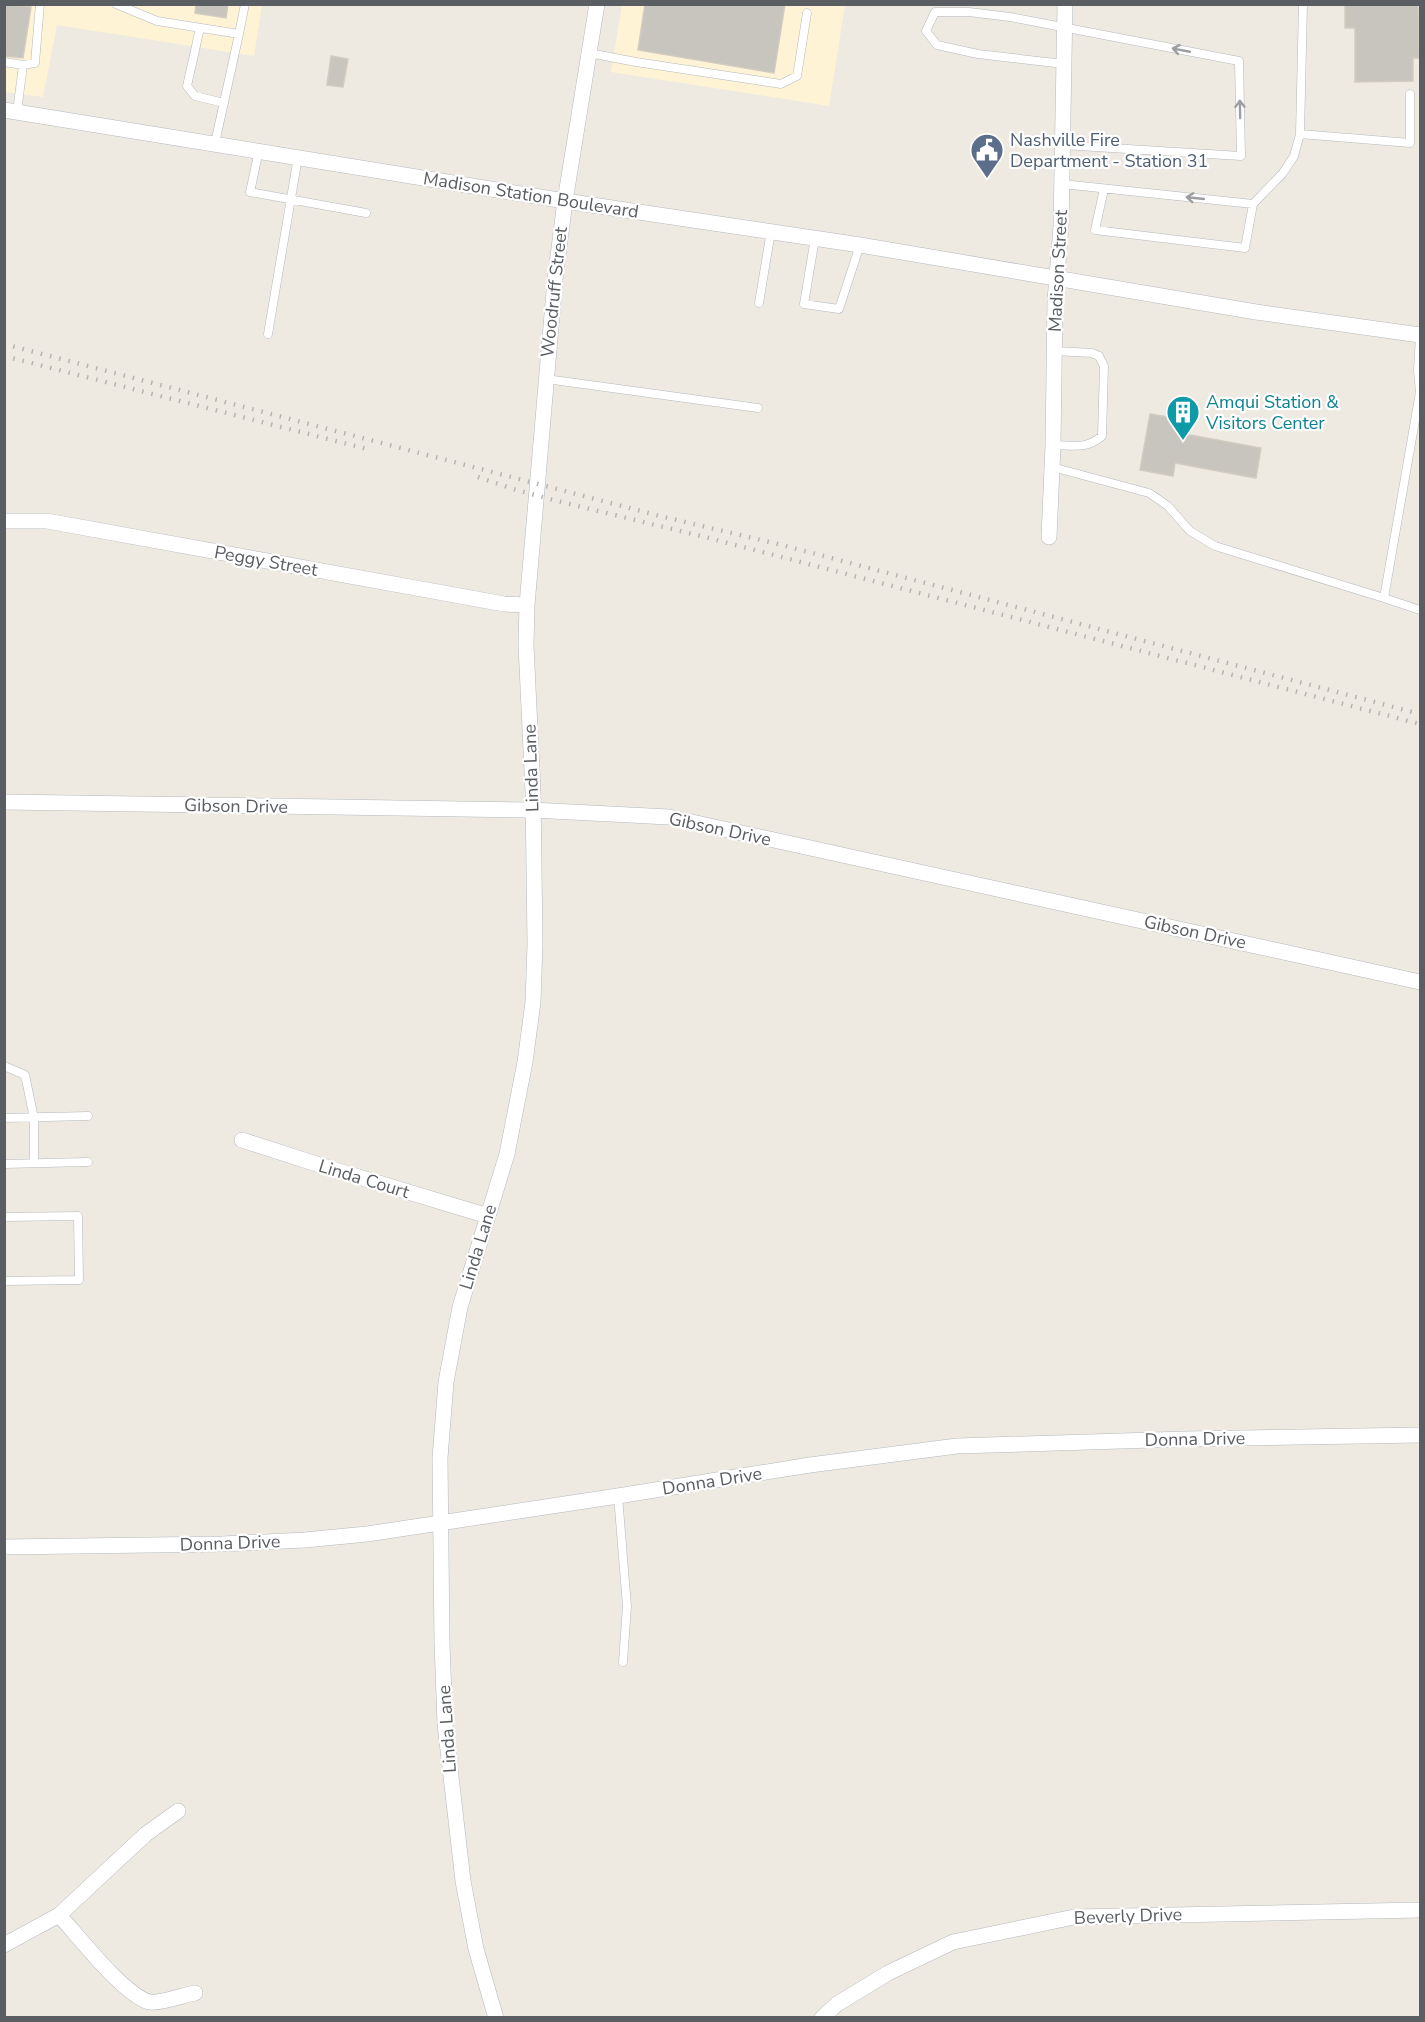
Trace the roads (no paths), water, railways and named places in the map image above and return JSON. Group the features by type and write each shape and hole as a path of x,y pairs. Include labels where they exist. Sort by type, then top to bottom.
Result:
{"street":[{"name":"Woodruff Street","path":"538,474 545,378 565,201 597,4"},
{"name":"Madison Street","path":"1049,537 1062,184 1065,4"},
{"name":"Madison Station Boulevard","path":"11,111 565,201 860,245 1256,312 1420,335"},
{"name":"Linda Lane","path":"496,2018 476,1950 463,1881 454,1810 445,1712 440,1458 446,1382 460,1307 507,1154 515,1119 533,1002 535,944 532,810 525,645 538,474"},
{"name":"Peggy Street","path":"4,521 47,522 504,604 527,605"},
{"name":"Gibson Drive","path":"4,802 532,810 669,817 1420,982"},
{"name":"Linda Court","path":"242,1140 488,1216"},
{"name":"Donna Drive","path":"4,1547 222,1544 305,1540 440,1524 810,1465 957,1446 1420,1435"},
{"path":"4,1945 59,1915 146,1834 178,1811"},
{"name":"Beverly Drive","path":"822,2018 837,2004 888,1973 953,1942 1074,1917 1420,1910"},
{"path":"59,1915 115,1978 138,1996 151,2003 195,1993"}],"lane":[{"path":"4,62 22,65 35,63 40,4"},
{"path":"117,4 157,21 239,34"},
{"path":"215,143 245,4"},
{"path":"1104,189 1095,230 1245,248 1253,204 1283,173 1294,156 1300,134 1303,4"},
{"path":"1063,145 1241,156 1239,61 1010,17 969,12 935,12 926,31 937,45 978,54 1064,64"},
{"path":"589,53 781,84 797,76 807,13"},
{"path":"200,28 187,86 195,96 224,103"},
{"path":"11,111 22,65"},
{"path":"1300,134 1410,142 1410,94"},
{"path":"259,150 250,192 366,213"},
{"path":"268,334 298,157"},
{"path":"1062,184 1253,204"},
{"path":"759,303 771,231"},
{"path":"815,238 804,304 840,309 860,245"},
{"path":"1384,598 1420,392 1418,372 1420,335"},
{"path":"1053,445 1086,446 1093,444 1102,436 1104,366 1099,356 1092,352 1055,351"},
{"path":"545,378 758,408"},
{"path":"1052,467 1149,493 1168,506 1190,531 1215,546 1420,610"},
{"path":"4,1066 25,1075 34,1118 34,1163"},
{"path":"4,1118 88,1116"},
{"path":"4,1164 88,1162"},
{"path":"4,1217 78,1216 79,1280 4,1281"},
{"path":"618,1496 627,1606 623,1662"}],"railway":[{"path":"4,344 660,516 782,545 1420,714"},
{"path":"4,356 371,450"},
{"path":"478,477 557,501 705,537 1420,724"}],"place":[{"name":"Nashville Fire Department - Station 31","path":"987,179"},
{"name":"Amqui Station & Visitors Center","path":"1183,441"}]}
